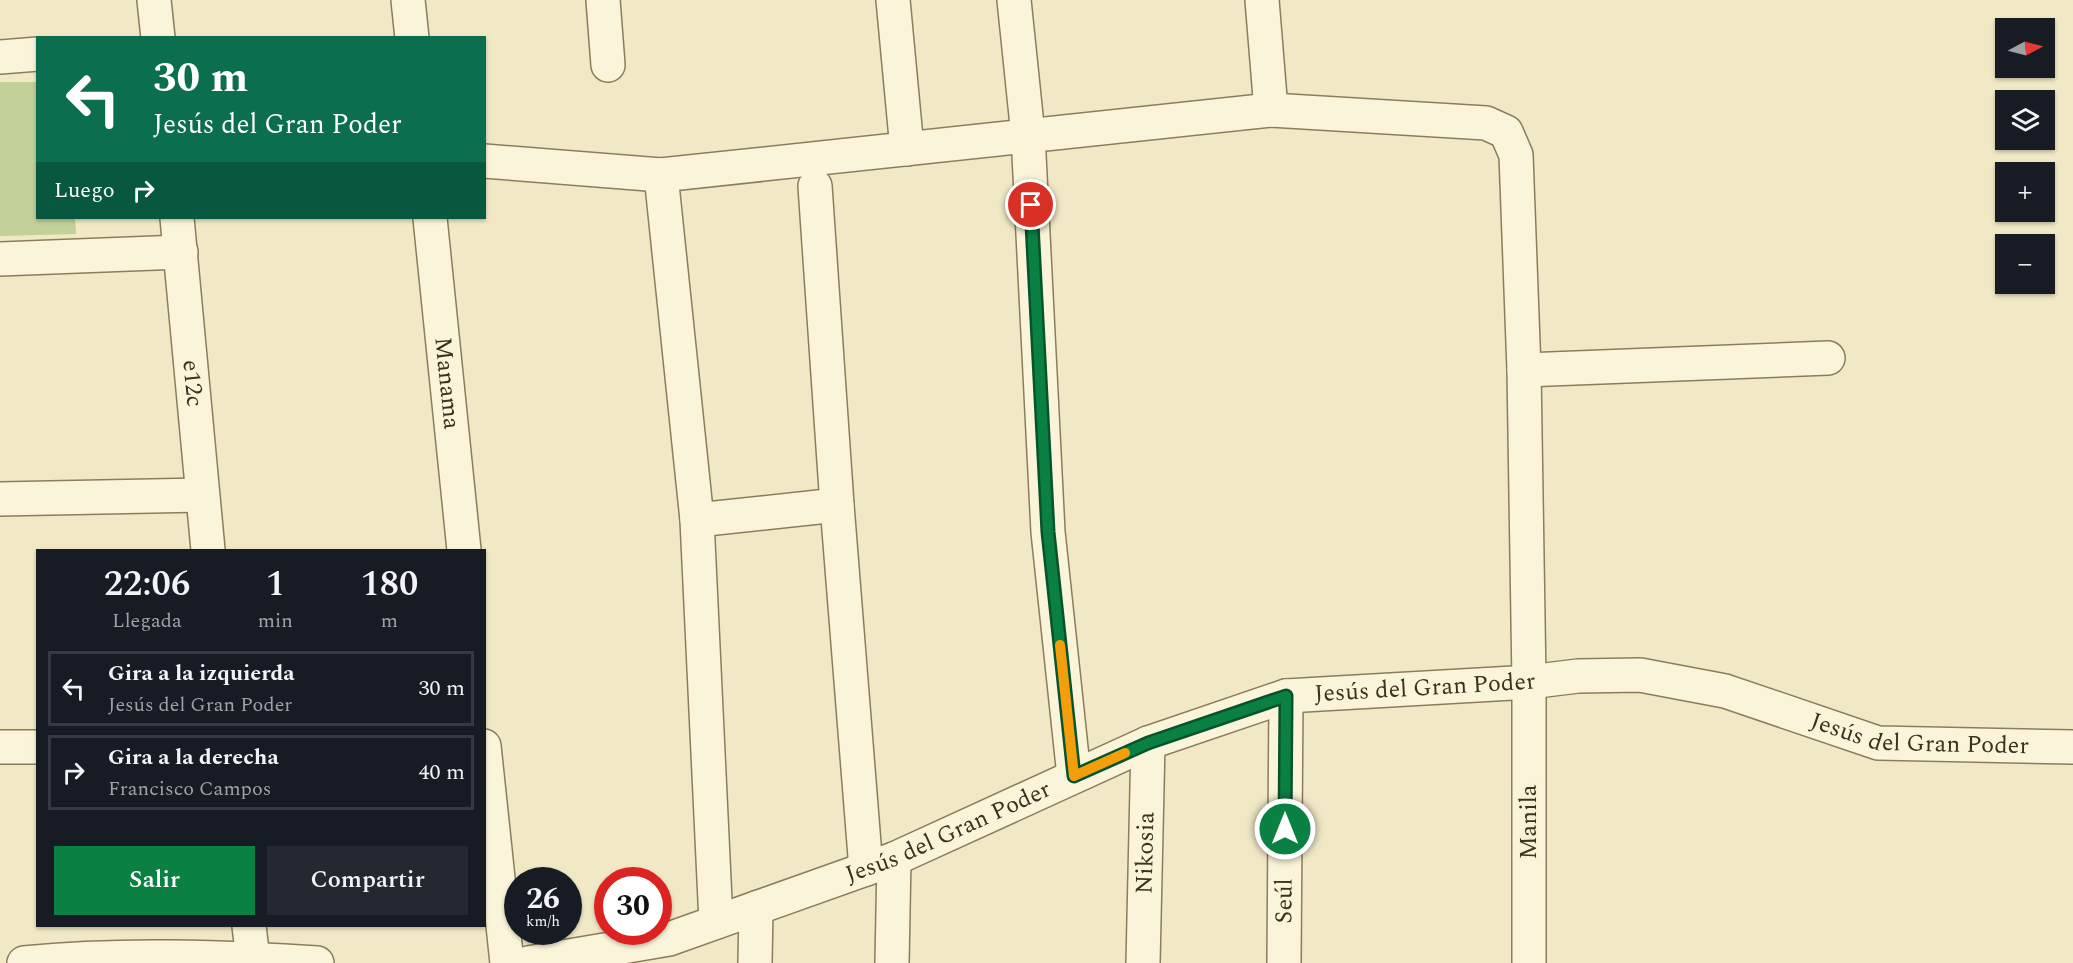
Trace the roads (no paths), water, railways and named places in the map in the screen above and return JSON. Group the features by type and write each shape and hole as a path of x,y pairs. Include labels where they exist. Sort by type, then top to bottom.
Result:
{"street":[{"path":"154,0 158,36"},
{"path":"408,0 412,36"},
{"path":"603,0 608,65"},
{"path":"892,0 907,149"},
{"path":"1014,0 1028,135 1048,532 1074,776"},
{"path":"1262,0 1271,110"},
{"path":"0,57 36,54"},
{"name":"Manila","path":"486,161 661,175 1271,110 1486,123 1506,132 1516,155 1524,370 1529,682 1529,963"},
{"path":"661,175 697,520 716,922"},
{"path":"815,186 837,505 892,963"},
{"name":"e12c","path":"177,219 208,549"},
{"name":"Manama","path":"430,219 464,549"},
{"path":"0,259 181,252"},
{"path":"1524,370 1828,358"},
{"path":"0,499 202,495"},
{"path":"697,520 837,505"},
{"name":"Jesús del Gran Poder","path":"528,963 669,939 880,864 1148,743 1286,696 1529,682 1578,676 1640,675 1725,691 1878,743 2073,747"},
{"name":"Seúl","path":"1284,963 1286,696"},
{"name":"Nikosia","path":"1143,963 1148,743"},
{"path":"0,747 36,747"},
{"path":"486,765 507,963"},
{"path":"755,963 756,908"},
{"path":"249,927 253,959"},
{"path":"24,963 253,959 317,963"}]}
